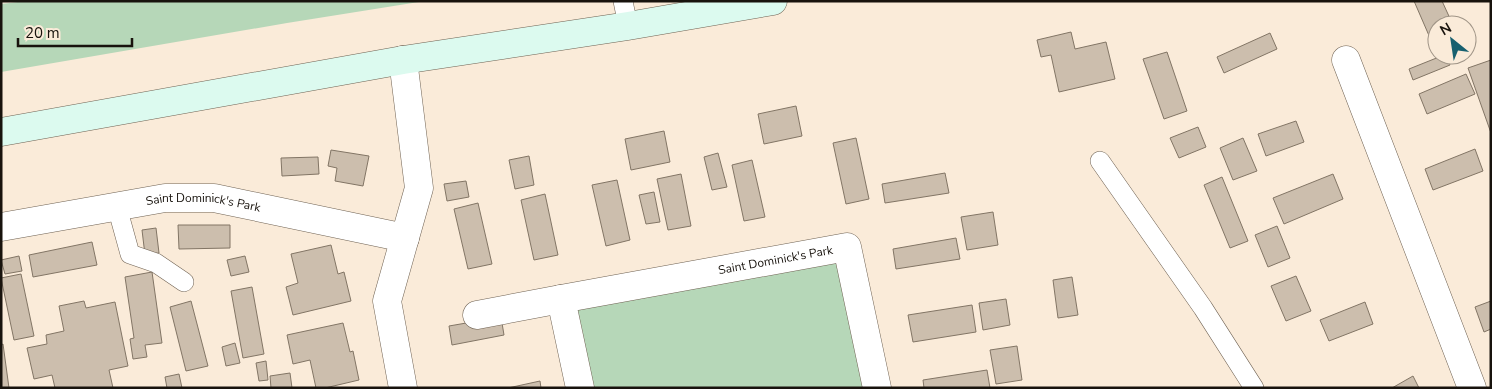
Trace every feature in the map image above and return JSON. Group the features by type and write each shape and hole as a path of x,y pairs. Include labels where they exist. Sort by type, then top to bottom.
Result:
{"main road":[{"path":"1,132 403,60 626,14 774,1"}],"street":[{"path":"403,60 419,188 386,301 403,388"},
{"path":"1346,60 1472,388"},
{"name":"Saint Dominick's Park","path":"1,227 166,198 214,198 405,238"},
{"name":"Saint Dominick's Park","path":"477,315 847,247 877,388"},
{"path":"561,299 580,388"}],"lane":[{"path":"1100,161 1202,308 1254,388"},
{"path":"117,207 130,254 156,263 184,282"}],"green space":[{"path":"26,1 425,1 1,72 1,4"},
{"path":"844,259 874,388 582,388 566,308"}],"building":[{"path":"1414,1 1442,1 1448,15 1427,15 1427,31"},
{"path":"1071,32 1075,49 1106,42 1115,79 1059,92 1051,55 1041,57 1037,40"},
{"path":"1270,33 1277,49 1224,73 1217,57"},
{"path":"1167,52 1187,111 1164,119 1143,59"},
{"path":"1491,60 1491,133 1468,68"},
{"path":"1427,62 1427,65 1450,65 1413,80 1409,69"},
{"path":"1466,74 1475,94 1427,114 1419,94"},
{"path":"796,106 802,136 764,144 758,114"},
{"path":"1296,121 1304,142 1266,156 1258,134"},
{"path":"1198,127 1206,147 1179,158 1170,138"},
{"path":"664,131 670,162 631,170 625,139"},
{"path":"856,138 869,199 846,204 833,143"},
{"path":"1243,138 1257,171 1233,180 1220,148"},
{"path":"1475,149 1483,171 1433,190 1425,169"},
{"path":"331,150 369,156 363,186 335,181 337,168 328,166"},
{"path":"718,153 727,187 712,190 704,157"},
{"path":"529,156 534,185 515,189 509,160"},
{"path":"318,157 319,174 282,176 281,158"},
{"path":"752,160 765,217 744,221 732,165"},
{"path":"945,173 949,193 885,203 882,184"},
{"path":"681,174 691,226 668,230 657,179"},
{"path":"1333,174 1343,199 1284,224 1273,198"},
{"path":"1222,177 1248,241 1230,248 1204,185"},
{"path":"617,180 630,240 606,246 592,185"},
{"path":"466,181 469,197 447,201 444,184"},
{"path":"654,192 660,222 646,224 639,195"},
{"path":"545,194 558,255 534,260 521,200"},
{"path":"478,203 492,264 468,269 454,209"},
{"path":"993,212 998,245 967,250 961,217"},
{"path":"178,225 230,225 230,248 179,249"},
{"path":"1277,226 1290,258 1268,267 1255,235"},
{"path":"156,228 159,253 145,255 142,230"},
{"path":"956,238 960,259 896,269 893,249"},
{"path":"92,242 97,265 33,277 29,255"},
{"path":"331,245 338,274 344,272 351,301 293,315 286,287 298,283 291,254"},
{"path":"19,256 22,271 5,274 1,260"},
{"path":"245,256 249,272 231,276 227,260"},
{"path":"152,272 162,343 145,345 147,357 133,359 130,339 134,338 125,277"},
{"path":"21,274 34,336 14,340 1,278"},
{"path":"1296,276 1311,311 1286,321 1271,286"},
{"path":"1072,277 1078,315 1058,318 1053,280"},
{"path":"252,287 264,354 243,358 231,291"},
{"path":"1006,299 1010,325 983,330 979,303"},
{"path":"84,301 86,308 115,302 128,366 109,370 113,388 55,388 52,375 34,379 27,348 47,344 46,335 64,331 59,306"},
{"path":"191,301 208,366 186,371 170,307"},
{"path":"1491,301 1491,329 1484,332 1475,307"},
{"path":"1365,302 1373,324 1329,341 1320,320"},
{"path":"972,305 976,332 913,342 908,315"},
{"path":"501,317 504,335 452,345 449,326"},
{"path":"343,323 350,352 353,351 359,380 325,388 316,388 310,360 293,364 287,335"},
{"path":"235,343 240,363 226,366 222,347"},
{"path":"3,344 9,388 1,388 1,345"},
{"path":"1017,346 1022,380 996,384 990,350"},
{"path":"266,361 268,380 259,381 256,363"},
{"path":"987,370 990,388 924,388 923,380"},
{"path":"290,373 292,388 271,388 270,376"},
{"path":"179,374 182,388 167,388 165,377"},
{"path":"1413,376 1419,388 1392,388"},
{"path":"540,381 541,388 508,388"}]}
